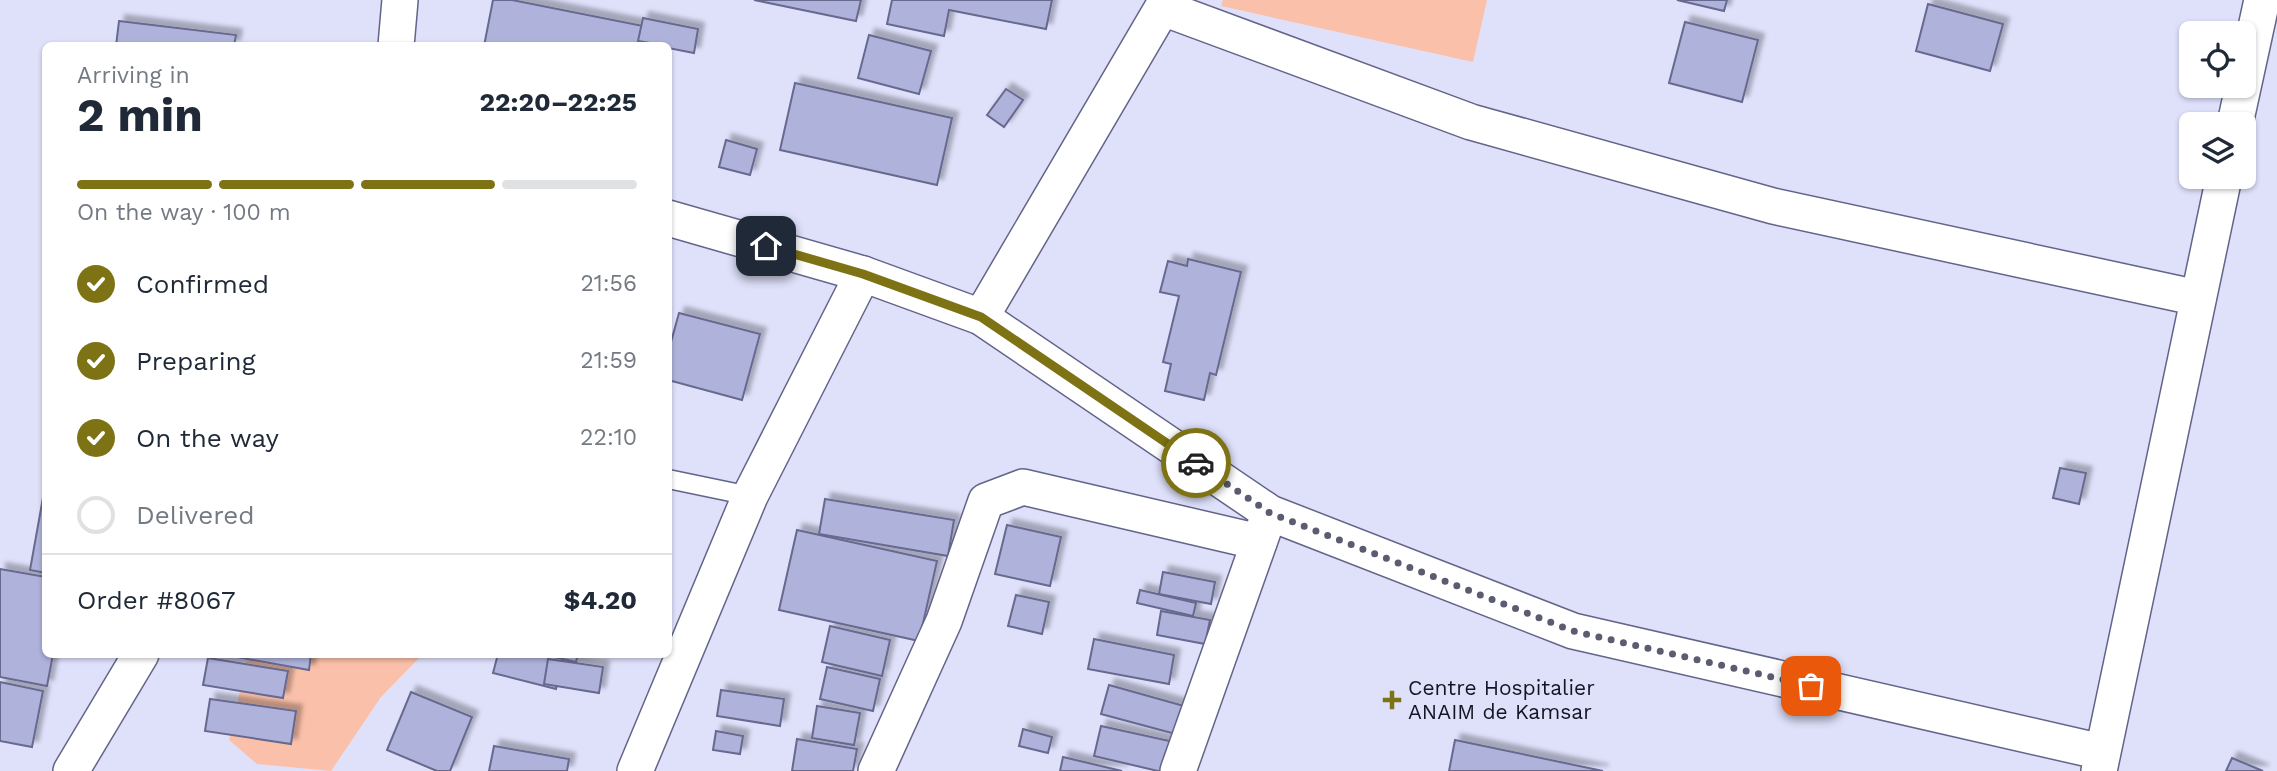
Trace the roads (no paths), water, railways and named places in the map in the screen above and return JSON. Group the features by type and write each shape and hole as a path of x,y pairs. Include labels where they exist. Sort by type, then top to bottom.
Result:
{"street":[{"path":"396,42 400,0"},
{"path":"2238,112 2262,0"},
{"path":"981,317 1165,4 1471,122 1773,206 2198,298"},
{"path":"876,771 944,621 986,501 1023,487 1264,527 1573,631 2101,762 2221,189"},
{"path":"672,219 863,274 981,317 1264,527"},
{"path":"635,771 750,496 863,274"},
{"path":"1178,771 1264,527"},
{"path":"71,771 139,658"}],"lane":[{"path":"672,480 750,496"}],"place":[{"name":"Centre Hospitalier ANAIM de Kamsar","path":"1392,700"}]}
